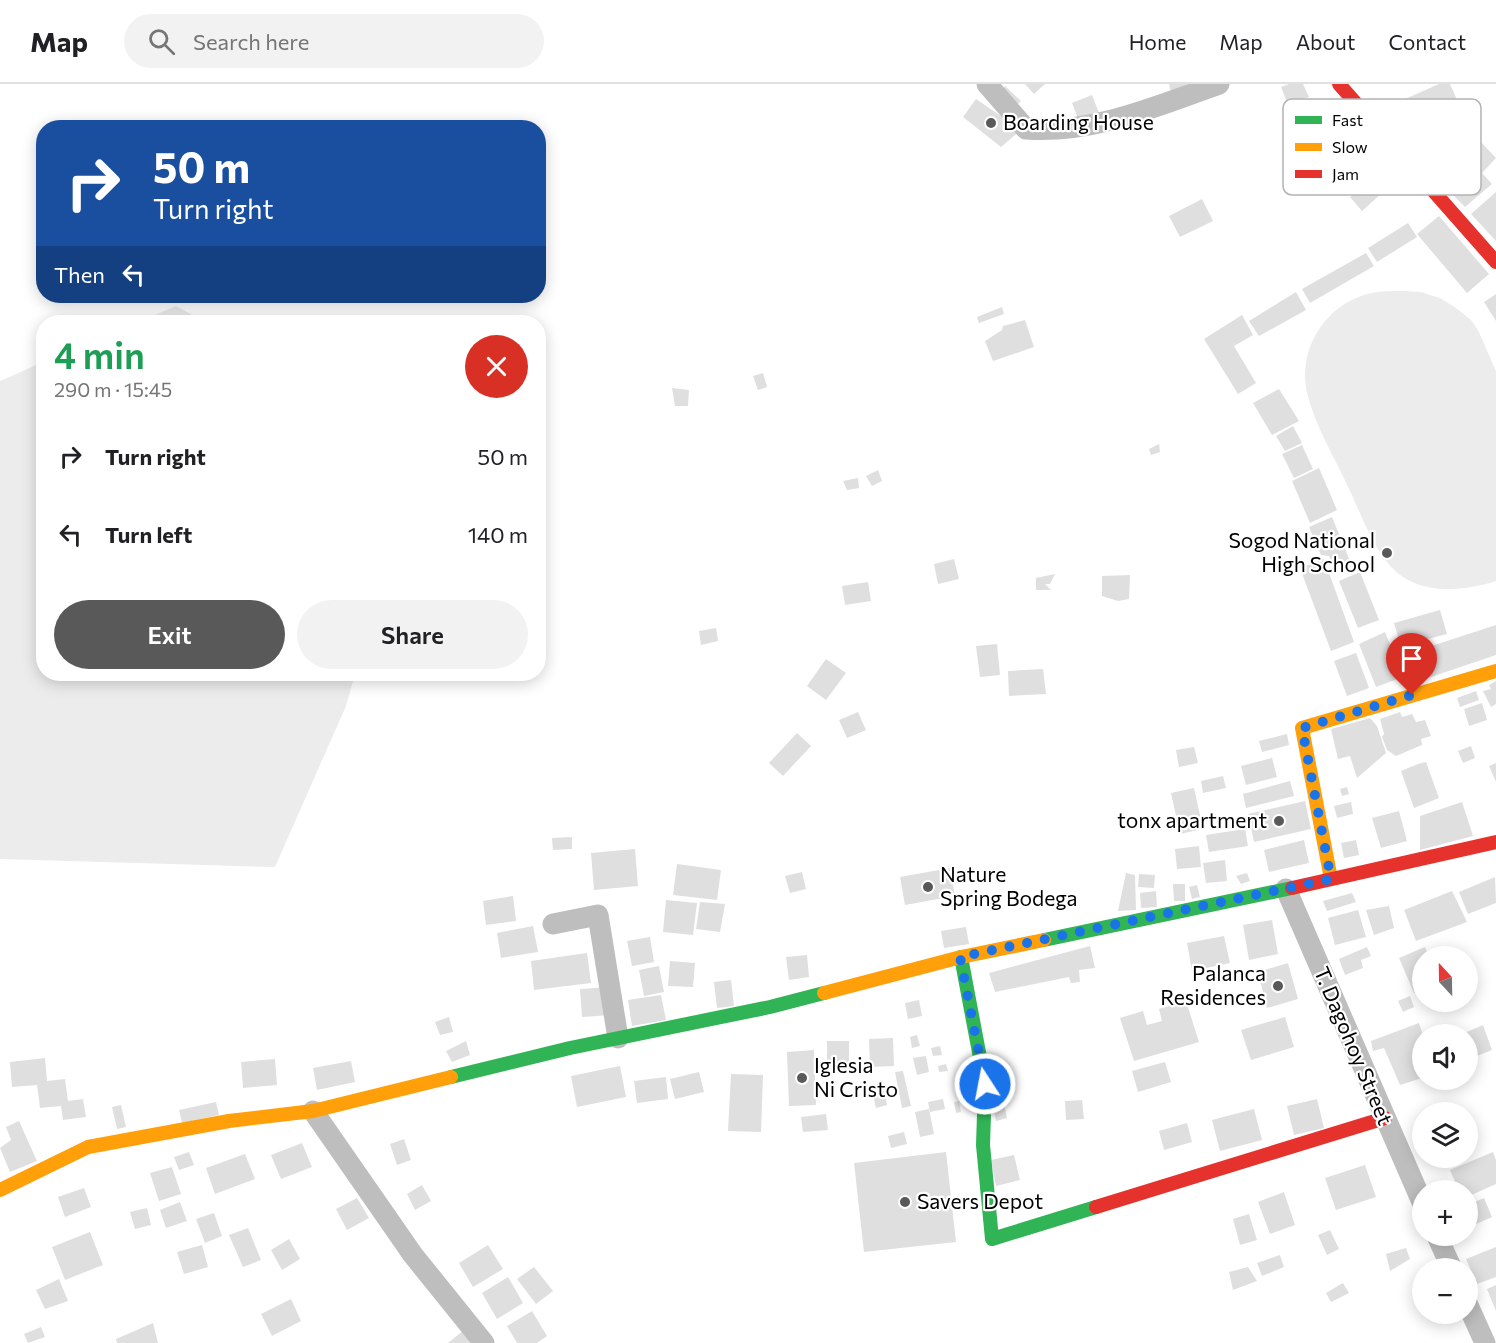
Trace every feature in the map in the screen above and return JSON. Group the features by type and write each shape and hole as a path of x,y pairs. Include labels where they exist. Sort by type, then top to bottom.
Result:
{"street":[{"path":"987,84 1026,129 1046,130 1118,120 1219,84"},
{"path":"1339,84 1352,99"},
{"path":"1437,195 1496,262"},
{"path":"1331,879 1302,728 1496,671"},
{"path":"0,1190 88,1147 229,1121 313,1111 570,1048 771,1006 960,957 1286,889 1496,842"},
{"name":"T. Dagohoy Street","path":"1286,889 1412,1180"},
{"path":"553,924 598,915 618,1038"},
{"path":"960,957 985,1084 983,1145 992,1239 1385,1118"},
{"path":"313,1111 413,1255 484,1343"},
{"path":"1476,1324 1485,1343"}],"shaded area":[{"path":"1376,292 1421,292 1440,298 1471,320 1478,330 1496,371 1496,581 1473,587 1437,589 1414,583 1394,569 1385,560 1371,537 1320,430 1307,393 1305,376 1311,344 1329,317 1341,306 1356,298"},
{"path":"176,306 192,315 155,315"},
{"path":"36,365 36,681 353,681 346,706 275,867 0,859 0,381"}],"building":[{"path":"1025,84 1045,84 1034,94"},
{"path":"1169,84 1187,84 1171,92"},
{"path":"1289,84 1303,84 1309,97 1286,99 1281,87"},
{"path":"1439,84 1450,84 1457,99 1405,99"},
{"path":"1005,86 1021,101 1014,108 998,93"},
{"path":"1092,95 1101,118 1079,121 1072,103"},
{"name":"Boarding House","path":"976,99 1021,130 1001,147 963,117"},
{"path":"1481,142 1496,158 1482,173 1492,184 1481,193"},
{"path":"1496,192 1496,241 1471,214"},
{"path":"1352,195 1380,195 1362,211 1350,197"},
{"path":"1453,195 1479,195 1465,207"},
{"path":"1202,199 1213,221 1180,237 1169,216"},
{"path":"1439,216 1489,274 1467,293 1417,234"},
{"path":"1408,223 1417,237 1377,262 1368,248"},
{"path":"1366,253 1374,266 1310,303 1302,289"},
{"path":"1296,292 1306,310 1259,336 1249,321"},
{"path":"1496,294 1496,321 1484,302"},
{"path":"1002,307 1004,314 979,323 977,317"},
{"path":"1242,315 1253,335 1234,346 1256,383 1238,394 1204,339"},
{"path":"1025,320 1034,347 993,361 985,341 1002,330 1003,326"},
{"path":"763,373 767,387 758,390 753,376"},
{"path":"672,388 689,390 688,406 675,406"},
{"path":"1279,389 1299,421 1272,435 1253,403"},
{"path":"1293,426 1302,443 1285,451 1276,436"},
{"path":"1159,444 1160,452 1151,455 1149,449"},
{"path":"1302,445 1313,469 1294,478 1282,454"},
{"path":"1319,468 1337,510 1310,523 1292,481"},
{"path":"878,470 882,481 872,486 866,476"},
{"path":"858,478 859,488 847,490 843,481"},
{"path":"1332,517 1350,561 1334,567 1329,556 1321,555 1309,527"},
{"path":"954,559 959,579 938,584 934,564"},
{"path":"1324,559 1354,642 1331,651 1300,568"},
{"path":"1360,572 1379,620 1358,628 1339,581"},
{"path":"1055,574 1050,584 1045,584 1051,590 1036,590 1036,578"},
{"path":"1130,575 1129,599 1118,601 1102,596 1102,576"},
{"path":"868,582 871,601 845,605 842,586"},
{"path":"1440,610 1447,634 1401,646 1394,623"},
{"path":"1496,625 1496,655 1425,679 1416,651"},
{"path":"716,628 718,641 701,645 699,631"},
{"path":"1385,632 1403,677 1376,687 1359,644"},
{"path":"997,644 1000,675 980,677 976,646"},
{"path":"1356,653 1369,688 1347,696 1334,661"},
{"path":"826,659 846,673 826,700 807,686"},
{"path":"1043,669 1046,694 1009,696 1008,671"},
{"path":"1496,681 1496,704 1491,707 1483,691 1491,689 1489,685"},
{"path":"1476,691 1479,700 1460,707 1457,698"},
{"path":"1482,703 1487,720 1469,726 1464,709"},
{"path":"858,712 866,730 847,738 839,720"},
{"path":"1400,712 1402,717 1412,714 1416,722 1425,720 1431,736 1421,739 1422,745 1396,756 1387,750 1382,737 1384,734 1380,719"},
{"path":"1370,718 1377,726 1386,753 1357,778 1350,756 1338,759 1331,729"},
{"path":"797,733 811,746 783,776 769,763"},
{"path":"1287,734 1289,745 1262,752 1259,741"},
{"path":"1471,746 1475,758 1463,763 1458,751"},
{"path":"1194,747 1198,763 1179,767 1176,750"},
{"path":"1272,758 1277,777 1246,785 1241,766"},
{"path":"1426,762 1439,798 1414,808 1401,771"},
{"path":"1496,763 1496,782 1489,766"},
{"path":"1223,776 1226,788 1203,793 1201,781"},
{"path":"1290,781 1294,796 1246,808 1243,794"},
{"path":"1347,787 1349,794 1342,796 1340,789"},
{"path":"1194,788 1203,829 1180,834 1171,793"},
{"name":"tonx apartment","path":"1305,801 1311,829 1254,842 1248,814"},
{"path":"1351,802 1353,814 1337,818 1334,806"},
{"path":"1462,802 1473,836 1420,850 1420,816"},
{"path":"1399,811 1407,841 1381,848 1372,818"},
{"path":"1245,829 1248,846 1209,852 1206,835"},
{"path":"572,837 572,849 553,850 552,838"},
{"path":"1304,840 1309,863 1269,872 1264,850"},
{"path":"1356,840 1359,855 1344,858 1341,843"},
{"path":"1199,846 1201,867 1177,869 1175,849"},
{"path":"635,849 638,886 594,890 591,853"},
{"path":"1225,860 1227,881 1206,883 1203,863"},
{"path":"677,864 721,870 717,900 673,895"},
{"name":"Nature Spring Bodega","path":"950,868 955,896 905,905 900,877"},
{"path":"802,872 806,889 790,893 785,876"},
{"path":"1126,873 1135,875 1136,910 1118,911"},
{"path":"1247,873 1250,881 1241,884 1236,876"},
{"path":"1139,874 1155,875 1154,888 1138,887"},
{"path":"1495,877 1496,903 1468,914 1459,892"},
{"path":"1173,884 1185,884 1185,901 1174,901"},
{"path":"1197,885 1200,897 1192,899 1189,887"},
{"path":"1156,891 1157,907 1141,908 1140,893"},
{"path":"1452,891 1467,922 1416,941 1404,910"},
{"path":"1352,893 1356,902 1327,911 1323,901"},
{"path":"513,896 516,921 486,925 483,901"},
{"path":"666,900 697,903 693,935 663,932"},
{"path":"700,902 725,904 720,932 696,929"},
{"path":"1389,906 1394,928 1374,935 1366,910"},
{"path":"1358,910 1366,937 1335,945 1328,918"},
{"path":"1272,920 1278,954 1249,960 1243,925"},
{"path":"533,926 538,952 501,958 497,933"},
{"path":"966,927 969,944 944,948 941,931"},
{"path":"1224,936 1230,963 1192,971 1187,943"},
{"path":"650,937 654,962 632,966 627,941"},
{"path":"1090,946 1095,968 1079,970 1080,982 1071,983 1069,977 995,992 989,973"},
{"path":"1367,947 1371,956 1361,960 1363,968 1345,975 1339,959"},
{"path":"1412,952 1412,988 1399,958"},
{"path":"587,953 591,983 534,990 531,961"},
{"path":"807,955 809,977 789,980 786,957"},
{"path":"670,961 695,963 693,987 668,986"},
{"name":"Palanca Residences","path":"1288,963 1298,999 1267,1008 1258,972"},
{"path":"659,966 664,992 644,996 639,970"},
{"path":"731,980 734,1006 717,1008 714,982"},
{"path":"609,987 611,1015 582,1017 580,989"},
{"path":"661,995 666,1020 632,1026 628,1000"},
{"path":"1410,996 1412,1008 1403,1012 1398,1001"},
{"path":"919,1000 922,1016 908,1019 905,1003"},
{"path":"1186,1001 1199,1042 1134,1061 1120,1018 1143,1011 1147,1025 1162,1021 1159,1009"},
{"path":"449,1017 453,1032 440,1035 435,1022"},
{"path":"1285,1017 1294,1047 1251,1060 1241,1030"},
{"path":"1483,1025 1492,1050 1478,1056 1478,1027"},
{"path":"1412,1026 1412,1081 1400,1085 1384,1048 1373,1051 1371,1041"},
{"path":"917,1035 920,1046 912,1048 910,1037"},
{"path":"893,1038 894,1066 870,1067 869,1039"},
{"path":"466,1041 470,1055 452,1062 446,1051"},
{"path":"827,1041 849,1041 849,1069 827,1069"},
{"path":"940,1046 942,1055 933,1056 931,1048"},
{"name":"Iglesia Ni Cristo","path":"814,1050 816,1105 789,1106 787,1052"},
{"path":"926,1056 929,1072 917,1075 913,1058"},
{"path":"45,1058 47,1081 65,1079 68,1101 83,1099 86,1117 63,1120 61,1106 40,1108 37,1085 12,1087 10,1062"},
{"path":"275,1059 277,1085 243,1088 241,1062"},
{"path":"351,1061 355,1082 317,1090 313,1068"},
{"path":"1165,1062 1171,1082 1138,1092 1132,1071"},
{"path":"946,1064 948,1071 939,1072 938,1066"},
{"path":"620,1066 626,1097 577,1107 571,1076"},
{"path":"903,1071 911,1106 902,1108 895,1072"},
{"path":"699,1072 704,1092 675,1099 670,1079"},
{"path":"731,1074 763,1075 761,1132 728,1131"},
{"path":"666,1077 668,1099 637,1103 634,1081"},
{"path":"884,1089 887,1105 876,1108 872,1091"},
{"path":"943,1099 945,1109 930,1112 928,1102"},
{"path":"1317,1099 1324,1128 1294,1135 1287,1106"},
{"path":"1082,1100 1084,1119 1066,1120 1065,1101"},
{"path":"959,1101 961,1112 956,1113 954,1102"},
{"path":"216,1102 219,1115 182,1123 179,1110"},
{"path":"1004,1104 1007,1118 996,1121 993,1106"},
{"path":"121,1105 126,1127 117,1129 112,1107"},
{"path":"929,1109 934,1134 920,1137 915,1112"},
{"path":"1254,1109 1262,1140 1220,1151 1212,1120"},
{"path":"826,1114 828,1130 803,1132 801,1117"},
{"path":"19,1121 37,1161 10,1172 0,1148 11,1140 6,1127"},
{"path":"1187,1123 1192,1142 1164,1150 1159,1131"},
{"path":"904,1132 907,1144 891,1148 888,1136"},
{"path":"404,1139 411,1160 397,1165 390,1144"},
{"path":"302,1143 312,1167 281,1179 271,1155"},
{"path":"189,1152 194,1165 179,1170 174,1157"},
{"name":"Savers Depot","path":"946,1152 956,1242 864,1252 854,1163"},
{"path":"1493,1152 1496,1160 1496,1184 1478,1192 1478,1180 1454,1180 1450,1170 1478,1168 1478,1158"},
{"path":"245,1154 255,1179 215,1194 206,1168"},
{"path":"1014,1155 1020,1180 996,1186 991,1160"},
{"path":"1365,1165 1376,1197 1336,1210 1325,1178"},
{"path":"172,1167 181,1194 159,1201 150,1173"},
{"path":"422,1185 431,1201 415,1210 407,1194"},
{"path":"84,1188 91,1207 65,1217 58,1197"},
{"path":"1284,1192 1295,1225 1270,1234 1258,1202"},
{"path":"357,1198 369,1218 347,1230 336,1209"},
{"path":"1484,1198 1492,1217 1478,1223 1478,1200"},
{"path":"180,1202 187,1221 166,1228 160,1210"},
{"path":"147,1208 151,1225 135,1229 130,1212"},
{"path":"214,1213 222,1236 205,1243 196,1219"},
{"path":"1249,1214 1257,1240 1240,1245 1233,1219"},
{"path":"248,1228 261,1260 243,1267 229,1235"},
{"path":"1330,1230 1339,1249 1327,1255 1318,1235"},
{"path":"90,1232 103,1265 65,1280 52,1247"},
{"path":"289,1239 300,1259 282,1270 271,1250"},
{"path":"202,1245 208,1267 184,1274 177,1252"},
{"path":"488,1245 503,1269 473,1287 459,1263"},
{"path":"1496,1247 1496,1277 1478,1284 1478,1258 1468,1258"},
{"path":"1406,1248 1410,1259 1390,1271 1386,1254"},
{"path":"1280,1255 1284,1267 1262,1276 1257,1263"},
{"path":"534,1267 553,1291 536,1304 517,1279"},
{"path":"1248,1267 1257,1281 1233,1290 1229,1272"},
{"path":"508,1277 523,1303 497,1319 482,1293"},
{"path":"59,1279 68,1301 45,1309 36,1290"},
{"path":"1343,1283 1349,1293 1331,1302 1326,1293"},
{"path":"1496,1285 1496,1311 1487,1289"},
{"path":"291,1299 301,1321 272,1336 261,1314"},
{"path":"532,1311 547,1336 537,1343 517,1343 507,1326"},
{"path":"153,1323 158,1343 117,1343 116,1339"},
{"path":"41,1327 45,1337 28,1343 24,1334"},
{"path":"464,1330 472,1340 469,1343 448,1343"}],"traffic: fast":[{"path":"1044,940 1292,888"},
{"path":"961,957 985,1084 983,1145 992,1239 1096,1207"},
{"path":"451,1077 570,1048 770,1007 824,993"}],"traffic: slow":[{"path":"1331,879 1302,728 1496,671"},
{"path":"824,993 961,957 1044,940"},
{"path":"0,1190 88,1147 229,1121 313,1111 451,1077"}],"traffic: jam":[{"path":"1339,84 1352,99"},
{"path":"1437,195 1496,262"},
{"path":"1292,888 1496,842"},
{"path":"1096,1207 1385,1118"}],"place":[{"name":"Boarding House","path":"991,123"},
{"name":"Sogod National High School","path":"1387,553"},
{"name":"tonx apartment","path":"1279,821"},
{"name":"Nature Spring Bodega","path":"928,887"},
{"name":"Palanca Residences","path":"1278,986"},
{"name":"Iglesia Ni Cristo","path":"802,1078"},
{"name":"Savers Depot","path":"905,1202"}],"route":[{"path":"985,1084 960,957 1331,879 1302,728 1412,695"}]}
